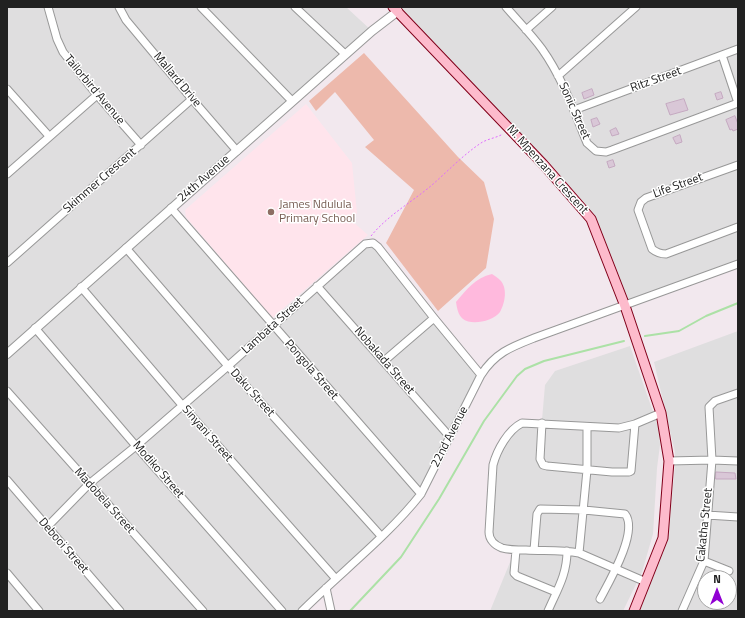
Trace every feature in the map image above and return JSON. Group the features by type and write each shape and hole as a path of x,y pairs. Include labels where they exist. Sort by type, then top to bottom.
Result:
{"main road":[{"name":"M. Mpenzana Crescent","path":"398,8 543,164 591,219 625,306 661,413 669,461 662,538 634,611"}],"street":[{"name":"Tailorbird Avenue","path":"48,7 57,39 63,52 97,95 141,145"},
{"name":"Mallard Drive","path":"119,7 126,20 237,151"},
{"path":"201,7 292,101"},
{"path":"295,7 346,54"},
{"name":"Sonic Street","path":"506,7 541,48 558,76 590,147 596,151 606,152 738,103"},
{"path":"526,30 552,7"},
{"path":"558,76 636,7"},
{"name":"24th Avenue","path":"7,354 398,8"},
{"name":"Ritz Street","path":"574,110 738,49"},
{"path":"722,55 738,103"},
{"path":"7,89 49,136"},
{"path":"7,174 97,95"},
{"name":"Skimmer Crescent","path":"7,263 192,99"},
{"name":"Life Street","path":"738,165 646,198 641,202 638,210 652,249 655,252 662,254 666,254 738,227"},
{"name":"Pongola Street","path":"171,208 421,494"},
{"path":"365,244 373,244 378,247 481,375"},
{"name":"Lambata Street","path":"47,527 89,484 136,446 228,366 365,244"},
{"name":"Daku Street","path":"126,248 228,366 381,536"},
{"name":"22nd Avenue","path":"302,611 413,505 421,494 481,375 503,351 738,264"},
{"name":"Nobakada Street","path":"317,286 450,437"},
{"name":"Sinyani Street","path":"81,287 182,405 336,579"},
{"path":"384,361 434,318"},
{"name":"Modiko Street","path":"35,328 136,446 282,611"},
{"name":"Madobela Street","path":"7,391 203,611"},
{"name":"Cakatha Street","path":"684,610 704,560 712,460 709,407 715,401 738,393"},
{"path":"646,582 579,553 567,551 516,550 498,546 492,541 489,534 493,464 502,444 519,424 525,422 618,428 635,424 661,413"},
{"path":"542,423 540,459 543,465 612,472 631,471 635,424"},
{"path":"579,553 587,470 588,427"},
{"path":"669,461 738,461"},
{"name":"Debooi Street","path":"7,480 120,611"},
{"path":"534,550 537,514 542,508 623,513 626,515 627,536 616,568 600,599"},
{"path":"707,515 738,517"},
{"path":"516,550 514,573 517,576 556,592"},
{"path":"548,611 566,571 567,551"},
{"path":"704,560 727,570"},
{"path":"7,573 39,611"},
{"path":"326,588 330,611"}],"path":[{"path":"365,244 379,226 430,186 470,151 482,142 495,138 511,130"}],"shaded area":[{"path":"7,7 346,7 372,31 171,208 273,326 364,244 375,245 481,372 420,493 381,536 302,611 7,611"},
{"path":"393,7 738,7 738,264 625,306 591,219"},
{"path":"364,53 458,157 484,182 494,219 486,268 438,311 386,243 414,190 365,147 374,140 335,92 316,111 309,101"},
{"name":"James Ndulula Primary School","path":"306,104 352,163 357,213 352,221 368,235 272,318 186,217 185,210"},
{"path":"738,331 738,611 639,611 668,537 675,452 654,362"},
{"path":"630,346 659,429 660,445 653,534 642,572 623,611 490,611 515,550 499,544 491,532 497,460 500,448 524,420 542,420 545,385 555,371"}],"sand":[{"path":"492,274 503,283 505,291 500,312 493,318 482,322 472,322 463,319 457,309 456,302 476,281"}],"building":[{"path":"592,89 594,95 584,99 582,93"},
{"path":"721,92 723,98 717,100 715,94"},
{"path":"684,99 688,110 670,115 666,104"},
{"path":"735,116 738,129 733,131 732,129 730,130 726,120"},
{"path":"597,118 600,124 593,127 591,120"},
{"path":"616,128 619,134 612,136 610,131"},
{"path":"680,135 682,142 676,144 673,138"},
{"path":"613,160 615,166 609,168 607,162"},
{"path":"716,472 735,473 736,479 716,479"}],"waterway":[{"path":"645,336 679,331 706,316 738,303"},
{"path":"350,611 401,557 439,499 484,421 517,376 525,369 544,361 624,341"}],"place":[{"name":"James Ndulula Primary School","path":"271,212"}]}
